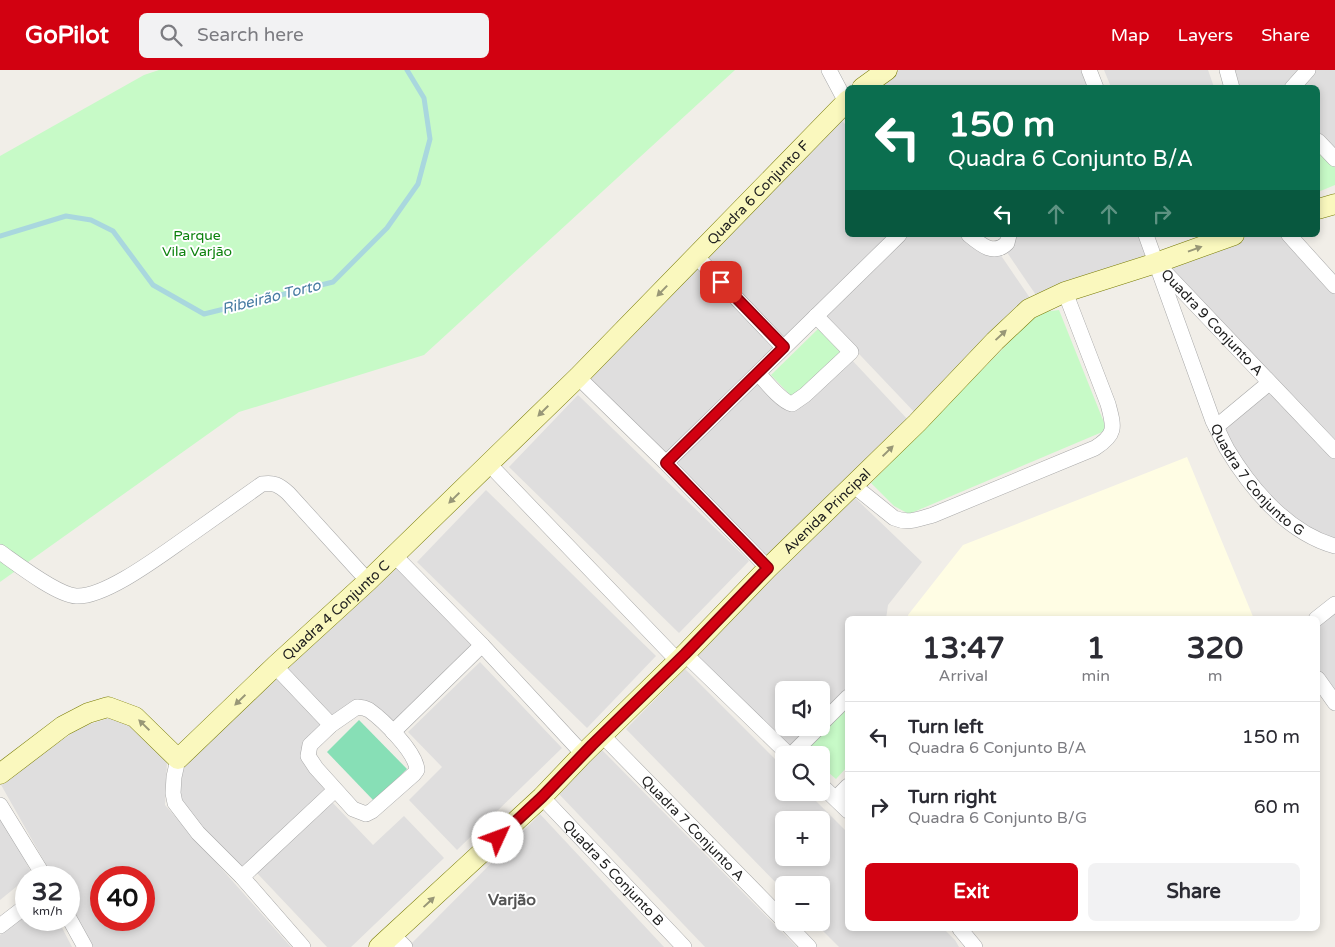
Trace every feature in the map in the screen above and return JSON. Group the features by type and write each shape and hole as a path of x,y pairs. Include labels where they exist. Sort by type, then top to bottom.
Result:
{"street":[{"path":"830,70 843,109"},
{"path":"865,85 887,70"},
{"path":"1089,70 1095,85"},
{"path":"1226,70 1231,85"},
{"path":"1295,85 1308,70"},
{"name":"Quadra 6 Conjunto F","path":"784,347 696,256 843,109"},
{"path":"1320,142 1335,159"},
{"path":"1320,208 1335,204"},
{"path":"666,463 897,237"},
{"path":"973,237 989,249 998,250 1007,243 1008,237"},
{"path":"1147,237 1216,427"},
{"name":"Avenida Principal","path":"392,943 682,658 768,568 917,423 995,341 1029,310 1065,292 1156,263 1228,237"},
{"path":"1291,237 1335,286"},
{"name":"Quadra 4 Conjunto C","path":"178,759 275,666 395,556 578,377 696,256"},
{"name":"Quadra 9 Conjunto A","path":"1156,263 1335,451"},
{"path":"853,485 894,518 912,521 933,515 1096,448 1108,440 1112,431 1112,421 1108,404 1065,292"},
{"path":"758,373 783,399 792,404 805,395 851,352 816,316"},
{"path":"578,377 666,463 768,568"},
{"name":"Quadra 7 Conjunto G","path":"1269,383 1216,427 1227,448 1247,478 1285,519 1302,531 1335,546"},
{"path":"489,464 682,658 780,746"},
{"path":"0,552 53,588 76,596 92,593 108,588 142,568 262,484 270,482 288,493 368,581"},
{"path":"395,556 482,645 583,754"},
{"path":"1320,616 1335,604"},
{"path":"394,732 482,645"},
{"path":"275,666 331,725"},
{"path":"1320,681 1335,703"},
{"path":"830,715 845,700"},
{"path":"0,774 63,726 88,713 108,707 135,717 178,759 174,777 173,793 175,803 198,833 242,877 303,947"},
{"path":"358,707 364,708 374,714 394,732 413,758 417,770 372,811 366,814 353,809 308,756 310,745 331,725 358,707"},
{"name":"Quadra 7 Conjunto A","path":"602,735 775,913"},
{"path":"799,746 810,736"},
{"path":"836,798 845,789"},
{"path":"242,877 335,790"},
{"path":"830,793 845,808"},
{"name":"Quadra 5 Conjunto B","path":"542,797 684,947"},
{"path":"0,805 38,866"},
{"path":"0,926 15,914"},
{"path":"76,931 85,947"},
{"name":"Quadra 7 Conjunto A","path":"793,931 809,947"},
{"path":"962,931 975,947"}],"shaded area":[{"path":"900,70 1083,70 1088,85 874,85 893,72"},
{"path":"1104,70 1208,70 1213,85 1110,85"},
{"path":"1231,70 1301,70 1288,85 1236,85"},
{"path":"1314,70 1335,70 1335,154 1320,137 1320,85 1302,85"},
{"path":"838,117 845,124 845,237 889,237 784,340 703,255"},
{"path":"904,237 962,237 980,251 1000,254 1032,301 918,416 823,316"},
{"path":"1013,237 1142,237 1150,260 1038,298 1006,251"},
{"path":"1235,237 1287,237 1335,290 1335,448 1160,264"},
{"path":"696,263 777,347 666,456 584,377"},
{"path":"851,359 910,422 769,561 672,462 756,381 784,407"},
{"path":"1268,389 1335,458 1335,543 1301,526 1250,476 1221,428"},
{"path":"578,395 749,561 679,633 509,467"},
{"path":"1187,457 1253,616 908,616 963,545"},
{"path":"486,490 656,656 587,728 417,562"},
{"path":"852,495 922,562 888,605 886,616 845,616 845,691 830,707 830,681 775,681 775,733 694,653"},
{"path":"395,560 478,645 393,728 364,705 331,721 278,666"},
{"path":"1335,610 1335,696 1320,675 1320,621"},
{"path":"480,662 562,748 457,850 409,800 442,767 408,732"},
{"path":"685,669 775,759 775,801 816,801 826,811 775,811 775,866 830,866 830,815 845,830 845,931 946,931 959,947 839,947 823,931 830,931 830,876 775,876 775,882 626,729"},
{"path":"276,671 326,725 308,742 329,790 241,870 178,800 181,762"},
{"path":"109,718 131,726 167,761 165,805 291,947 92,947 80,926 80,866 47,866 0,783 81,727"},
{"path":"778,736 802,736 792,746 788,746"},
{"path":"599,747 775,925 775,931 781,931 797,947 705,947 558,793"},
{"path":"331,801 373,845 404,816 444,858 351,947 327,947 257,873"},
{"path":"0,812 28,866 15,866 15,888 0,900"},
{"path":"540,814 664,947 408,947"},
{"path":"15,923 15,931 64,931 72,947 0,947 0,935"}],"green space":[{"name":"Parque Vila Varjão","path":"159,70 735,70 424,355 239,412 0,582 0,156 144,75"},
{"path":"1320,152 1335,165 1335,185 1320,191"},
{"path":"1059,310 1107,430 909,514 894,506 871,483 1029,322 1043,312"},
{"path":"818,329 842,354 795,400 771,375"},
{"path":"845,709 845,769 836,779 830,774 830,746 810,746 819,736 830,736 830,725"},
{"path":"359,720 407,769 374,801 327,752"}],"waterway":[{"name":"Ribeirão Torto","path":"0,236 66,216 91,220 113,231 153,285 204,314 333,282 387,228 418,184 430,139 424,98 407,70"}],"district":[{"name":"Varjão","path":"512,899"}],"route":[{"path":"498,838 542,797 768,568 666,463 784,347 721,282"}]}
